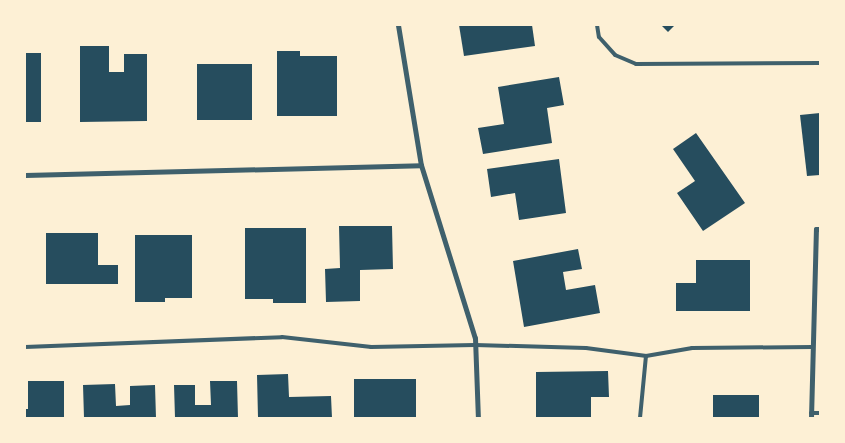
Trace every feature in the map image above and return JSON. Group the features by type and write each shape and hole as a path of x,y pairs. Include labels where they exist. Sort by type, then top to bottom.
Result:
{"street":[{"path":"398,25 421,165 475,345 478,418"},
{"path":"25,175 421,165"},
{"path":"811,416 818,229"}],"lane":[{"path":"597,25 599,37 615,55 636,64 820,62"},
{"path":"25,347 282,337 371,347 475,345 586,348 646,356 692,348 813,347"},
{"path":"640,418 646,356"},
{"path":"811,416 820,413"}],"building":[{"path":"459,25 532,25 535,46 464,56"},
{"path":"661,25 675,25 668,32"},
{"path":"80,46 109,46 109,72 124,72 124,54 147,54 147,121 80,122"},
{"path":"277,51 300,51 300,56 337,56 337,116 277,116"},
{"path":"25,53 41,53 41,122 25,122"},
{"path":"197,64 252,64 252,120 197,120"},
{"path":"559,77 564,105 547,108 552,143 483,154 478,128 504,124 498,87"},
{"path":"820,113 820,175 807,176 800,115"},
{"path":"696,133 745,203 703,231 677,193 695,181 673,149"},
{"path":"559,159 566,213 519,220 515,193 491,197 487,169"},
{"path":"339,226 392,226 393,269 360,270 360,301 326,302 325,269 340,268"},
{"path":"245,228 306,228 306,303 273,303 273,299 245,299"},
{"path":"46,233 98,233 98,265 118,265 118,284 46,284"},
{"path":"135,235 192,235 192,298 165,298 165,302 135,302"},
{"path":"578,249 582,269 563,272 566,290 595,285 600,313 524,327 513,261"},
{"path":"696,260 750,260 750,311 676,311 676,283 696,283"},
{"path":"608,371 609,397 591,397 591,418 536,418 536,372"},
{"path":"288,374 289,397 331,396 332,418 258,418 257,375"},
{"path":"354,379 416,379 416,418 354,418"},
{"path":"28,381 64,381 64,418 25,418 25,409 28,409"},
{"path":"210,381 237,381 238,418 175,418 174,385 195,385 195,405 211,405"},
{"path":"115,384 116,406 130,405 130,386 155,385 156,418 84,418 83,385"},
{"path":"713,395 759,395 759,418 713,418"}]}
